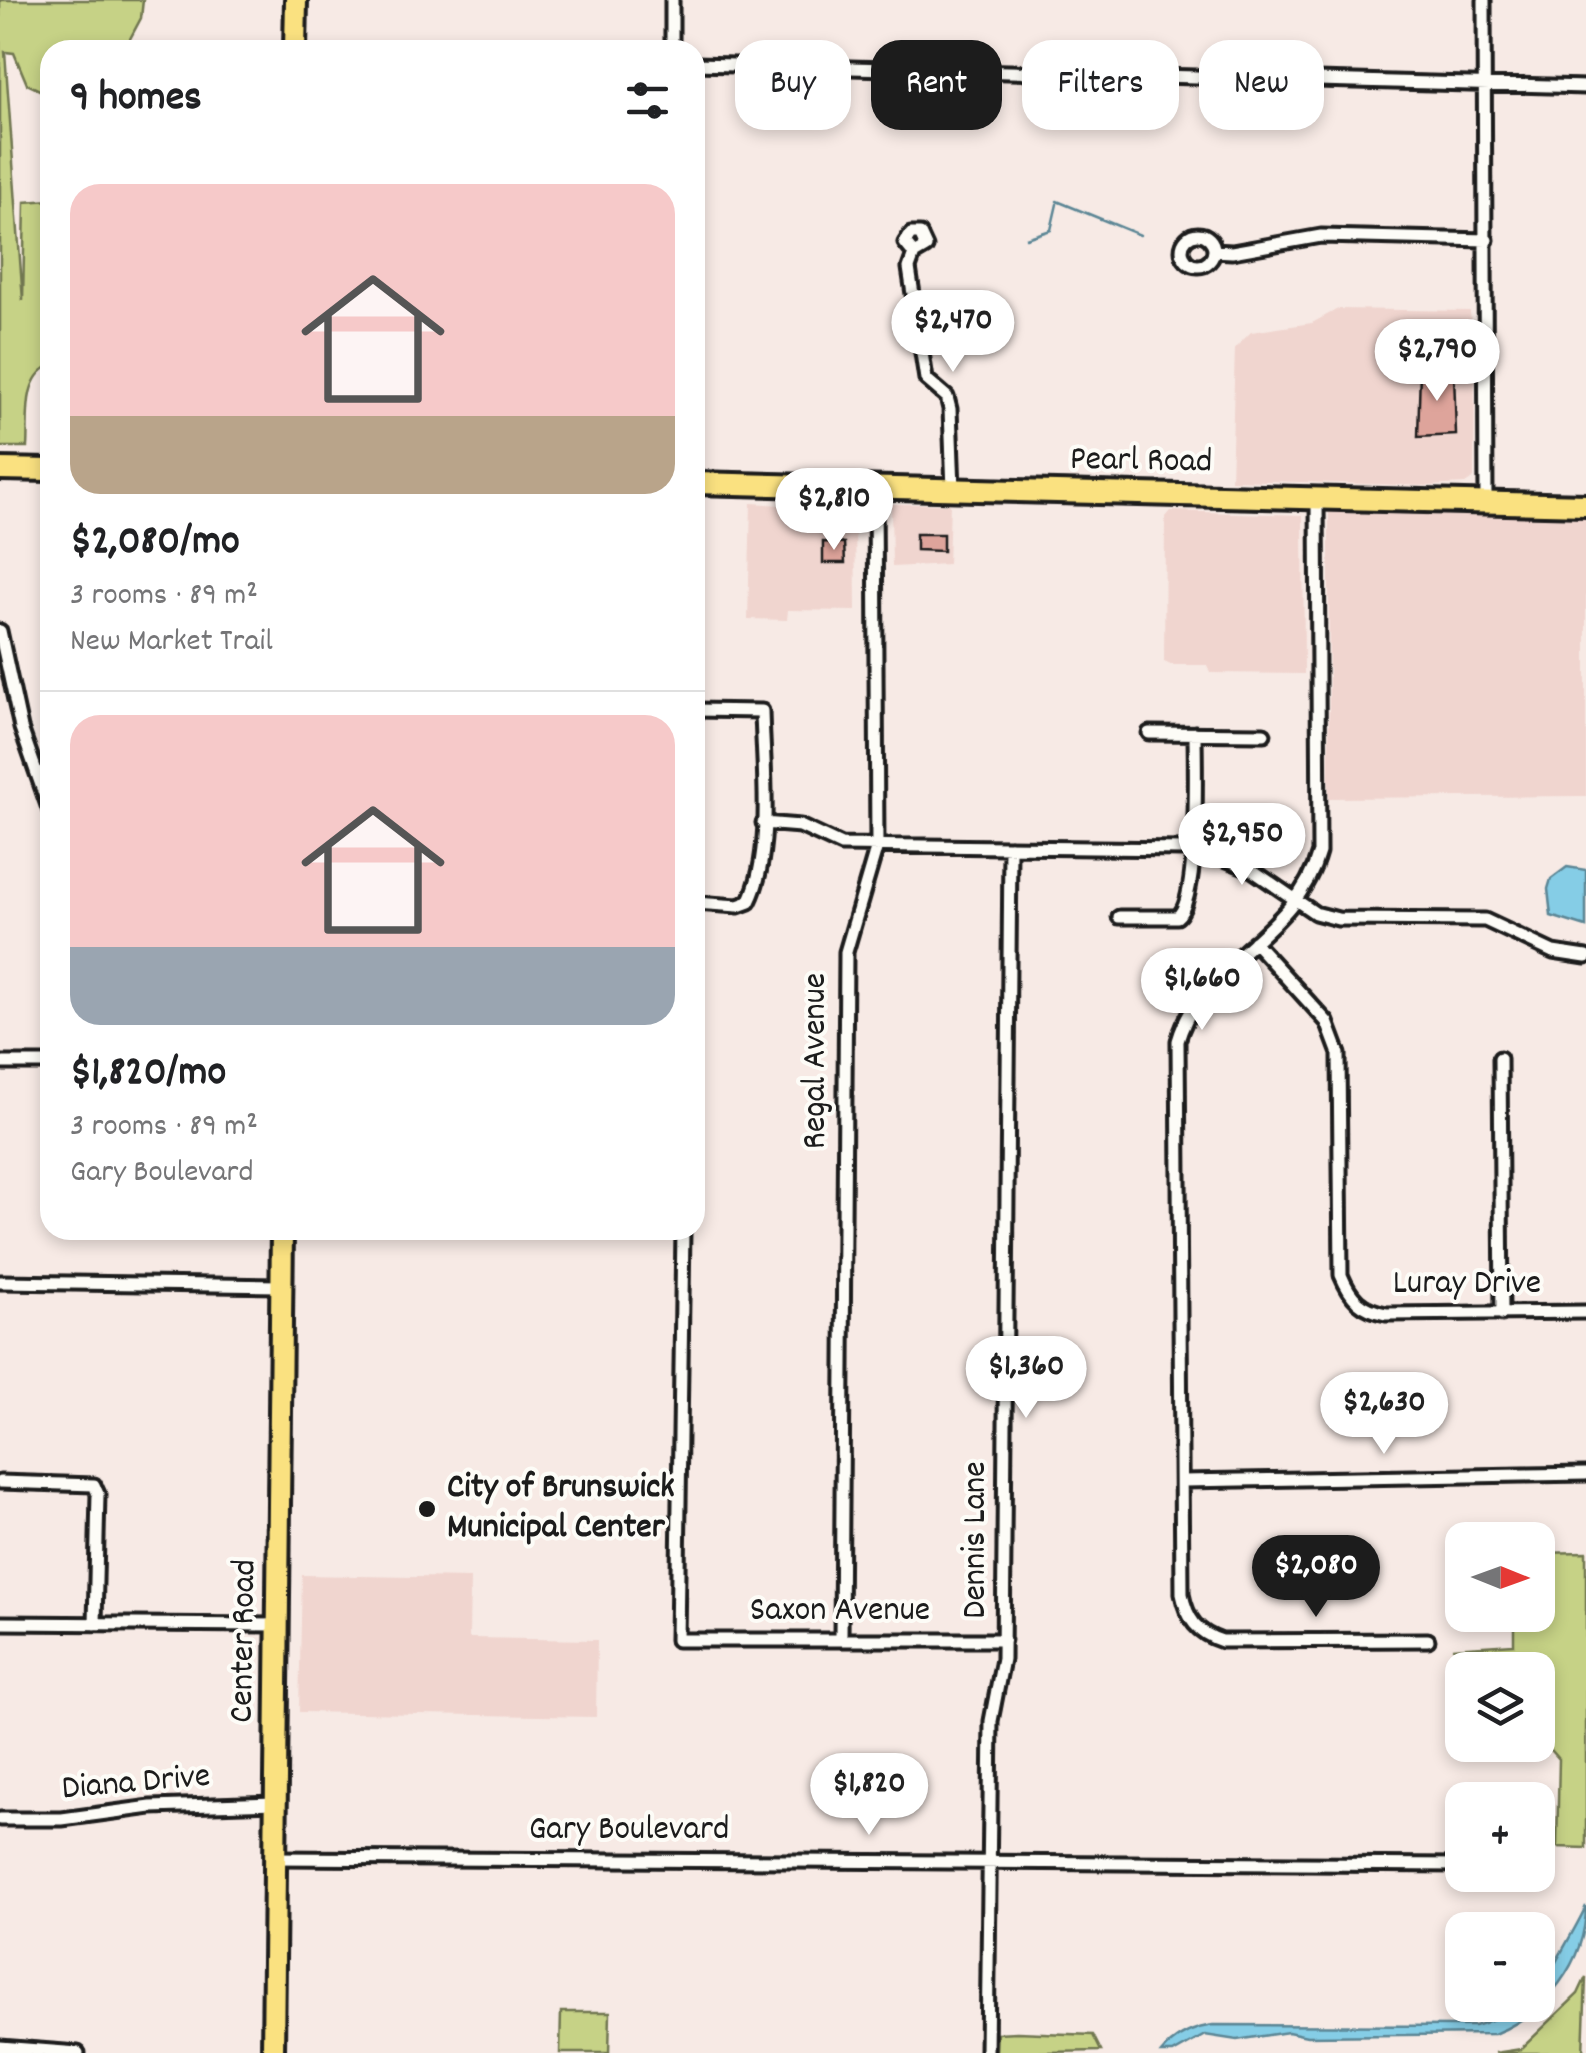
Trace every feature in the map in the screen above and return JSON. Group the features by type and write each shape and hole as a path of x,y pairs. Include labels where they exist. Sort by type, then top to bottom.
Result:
{"main road":[{"path":"295,40 296,0"},
{"path":"0,469 40,470"},
{"name":"Pearl Road","path":"705,483 1586,505"},
{"name":"Center Road","path":"273,2053 282,1240"}],"street":[{"path":"672,0 672,40"},
{"path":"1484,0 1486,502"},
{"path":"705,64 1586,87"},
{"path":"1214,251 1232,252 1321,236 1487,240"},
{"path":"914,254 910,268 926,379 947,397 950,409 953,490"},
{"name":"Regal Avenue","path":"841,1640 846,952 877,846 875,488"},
{"path":"1317,499 1319,852 1312,876 1296,902 1195,999 1178,1042 1182,1594 1186,1613 1195,1626 1222,1641 1428,1640"},
{"path":"0,630 22,728 40,781"},
{"path":"705,710 762,710 763,823 762,854 749,902 738,906 705,904"},
{"path":"1149,733 1264,734"},
{"path":"1119,917 1182,915 1194,851 1195,733"},
{"path":"763,823 800,826 841,845 1194,851 1252,870 1315,913 1338,919 1485,920 1554,952 1586,958"},
{"name":"Dennis Lane","path":"987,2053 991,1721 1004,1640 1010,847"},
{"name":"Luray Drive","path":"1254,942 1326,1022 1339,1054 1341,1274 1353,1299 1367,1310 1386,1314 1586,1312"},
{"path":"1500,1058 1502,1314"},
{"path":"0,1062 40,1064"},
{"name":"Saxon Avenue","path":"683,1240 677,1640 1004,1640"},
{"path":"0,1282 281,1286"},
{"path":"1183,1481 1586,1474"},
{"path":"0,1482 94,1485 98,1494 95,1624"},
{"path":"0,1623 278,1625"},
{"name":"Diana Drive","path":"0,1819 62,1820 151,1807 276,1803"},
{"name":"Gary Boulevard","path":"275,1858 989,1859 1445,1865"},
{"path":"0,2048 78,2053"}],"shaded area":[{"path":"1338,309 1470,311 1475,376 1474,478 1465,484 1430,486 1231,480 1235,348 1251,332 1312,323"},
{"path":"751,503 855,510 856,611 788,610 787,620 748,619"},
{"path":"891,504 950,504 948,564 892,567"},
{"path":"1329,509 1586,515 1586,796 1329,798"},
{"path":"1171,511 1303,515 1304,674 1210,673 1207,665 1164,662 1165,518"},
{"path":"302,1575 470,1578 469,1638 597,1640 596,1717 299,1712"}],"green space":[{"path":"0,0 143,0 141,18 129,40 40,40 40,90 27,84 14,53 5,52 23,301 25,202 40,201 40,372 31,391 27,447 0,447"},
{"path":"1586,1552 1586,1848 1557,1847 1555,1652 1452,1648 1514,1644 1514,1632 1555,1632 1555,1553"},
{"path":"1586,1977 1583,2053 1495,2053 1521,2049 1549,2022 1555,2022 1555,2016 1578,1994"},
{"path":"561,2012 610,2012 609,2053 560,2053"},
{"path":"997,2033 1093,2035 1101,2051 996,2053"}],"water":[{"path":"1567,867 1586,870 1586,927 1551,916 1551,879"},
{"path":"1586,1906 1579,1947 1555,1989 1555,1964"},
{"path":"1517,2022 1494,2034 1307,2036 1288,2032 1237,2040 1205,2035 1173,2053 1161,2053 1184,2034 1213,2025 1474,2026"}],"building":[{"path":"1420,371 1454,372 1456,435 1418,437"},
{"path":"916,534 943,534 943,551 916,550"},
{"path":"823,542 844,543 845,563 823,563"}],"waterway":[{"path":"1057,201 1140,235"},
{"path":"1026,238 1051,230 1057,204"}],"place":[{"name":"City of Brunswick Municipal Center","path":"427,1509"}]}
